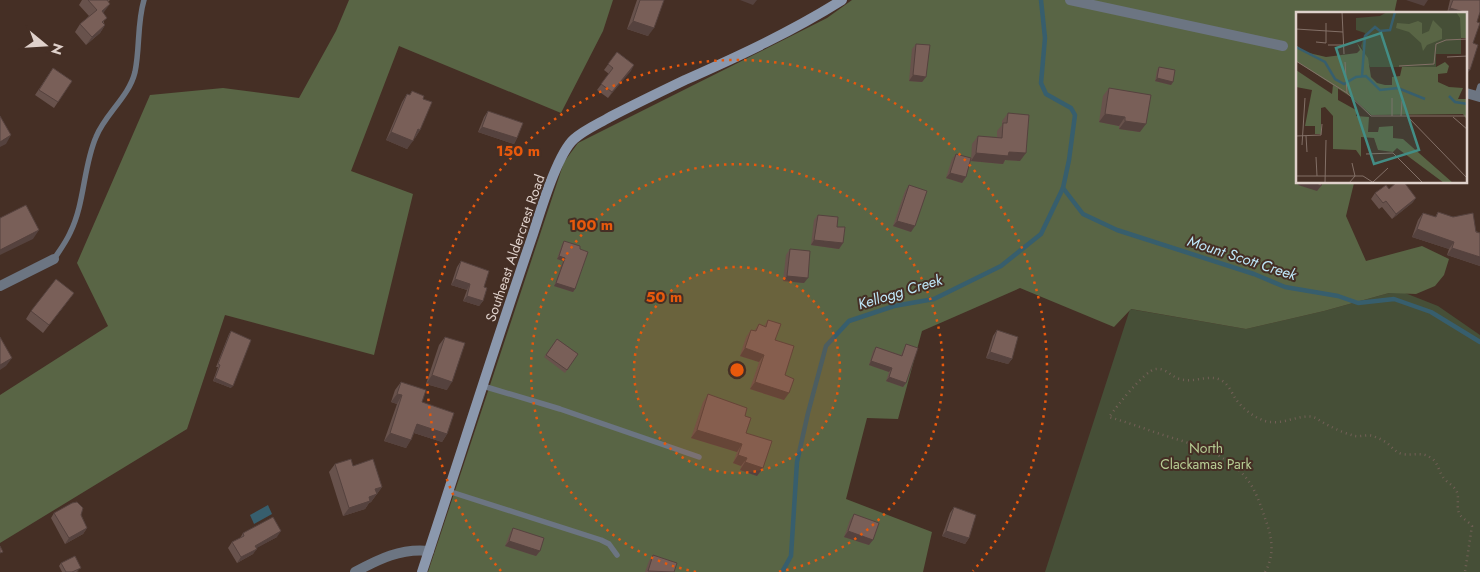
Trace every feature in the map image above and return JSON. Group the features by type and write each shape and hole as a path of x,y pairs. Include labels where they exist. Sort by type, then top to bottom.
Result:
{"street":[{"name":"Southeast Aldercrest Road","path":"422,572 543,206 567,145 597,124 641,100 821,14 842,0"},
{"path":"1072,1 1283,46"},
{"path":"0,286 54,259"},
{"path":"355,572 382,558 399,552 429,551"}],"lane":[{"path":"54,259 71,232 79,206 84,176 96,136 128,89 134,73 141,10 144,0"},
{"path":"483,386 560,409 699,457"},
{"path":"448,491 601,540 609,544 617,555"}],"path":[{"path":"1265,572 1270,562 1272,545 1268,527 1253,489 1240,471 1226,459 1212,452 1109,417 1148,372 1154,369 1162,369 1178,379 1192,382 1205,378 1216,379 1224,382 1237,400 1252,415 1265,421 1294,420 1304,416 1315,417 1332,428 1356,436 1371,435 1386,442 1400,453 1427,455 1434,459 1442,476 1456,490 1461,517 1472,526 1465,572"}],"green space":[{"path":"349,0 613,0 603,31 561,113 399,46 351,171 413,194 374,355 225,315 187,429 0,543 0,395 108,326 77,263 150,95 223,88 299,98 336,31"},
{"path":"852,0 1397,0 1394,12 1296,12 1296,184 1354,184 1346,216 1366,261 1422,246 1449,259 1444,275 1435,286 1416,294 1389,293 1324,311 1246,329 1131,309 1114,327 1020,288 922,331 898,419 867,418 846,499 932,532 923,572 428,572 564,162 578,143 827,18"},
{"name":"North Clackamas Park","path":"1389,293 1405,293 1438,306 1480,335 1480,572 1045,572 1130,309 1246,329 1324,311"}],"water":[{"path":"268,505 272,514 254,524 250,515"}],"building":[{"path":"88,0 107,0 110,4 102,11 107,18 102,22 105,25 92,37 80,24 97,10"},
{"path":"640,0 664,0 654,28 633,21"},
{"path":"1453,0 1480,0 1480,12 1477,22 1480,23 1473,43 1478,45 1470,70 1468,70 1468,12 1450,8"},
{"path":"916,44 930,45 926,77 913,75"},
{"path":"617,52 634,65 612,92 601,84 613,68 608,64"},
{"path":"1159,67 1175,70 1173,82 1157,78"},
{"path":"53,68 72,81 58,102 39,90"},
{"path":"1109,88 1151,95 1146,124 1125,121 1125,117 1105,114"},
{"path":"412,91 424,96 423,99 432,102 413,141 391,132 407,94 410,95"},
{"path":"488,111 523,123 517,138 482,127"},
{"path":"1008,113 1029,115 1026,153 1009,152 1008,156 976,153 978,136 1002,138 1003,123 1007,123"},
{"path":"0,116 11,135 0,142"},
{"path":"956,154 971,158 966,177 950,173"},
{"path":"1395,184 1406,184 1416,198 1396,214 1386,201 1383,203 1375,193 1386,185 1389,189"},
{"path":"909,185 927,191 915,226 897,221"},
{"path":"26,205 39,230 0,250 0,218"},
{"path":"1438,212 1453,217 1473,213 1476,232 1480,233 1480,257 1452,248 1454,242 1417,229 1423,213 1436,217"},
{"path":"818,215 838,217 837,227 845,227 843,243 814,240"},
{"path":"564,241 580,246 580,249 588,252 575,289 556,283 565,258 559,256"},
{"path":"790,249 810,251 808,278 787,276"},
{"path":"461,261 489,271 484,287 487,288 483,301 467,296 470,284 455,279"},
{"path":"56,279 74,293 49,325 31,311"},
{"path":"768,320 781,324 775,340 794,346 785,375 794,379 789,393 755,382 764,355 745,348 751,330 756,331 759,324 766,327"},
{"path":"997,330 1018,337 1012,359 990,352"},
{"path":"231,331 251,340 233,386 215,378 220,365 218,364"},
{"path":"0,337 12,358 0,365"},
{"path":"445,337 465,343 452,382 432,375"},
{"path":"557,339 578,354 567,370 546,355"},
{"path":"906,344 918,348 906,383 889,377 892,368 871,361 876,347 902,356"},
{"path":"401,382 426,390 422,402 454,413 447,434 417,424 411,440 390,433 402,395 397,394"},
{"path":"708,394 747,408 745,416 751,418 746,433 772,441 763,468 745,462 747,458 738,455 742,444 697,430"},
{"path":"351,459 353,466 373,459 382,487 375,489 377,494 369,497 370,501 349,508 335,464"},
{"path":"77,502 83,508 81,515 87,528 69,538 54,513"},
{"path":"954,507 976,515 969,538 946,531"},
{"path":"854,514 879,523 873,540 848,531"},
{"path":"273,517 281,531 255,546 257,549 241,557 232,542 244,536 243,533"},
{"path":"513,528 544,538 540,551 509,541"},
{"path":"653,555 677,563 674,572 648,571"},
{"path":"75,556 81,568 72,572 66,572 61,563"}],"waterway":[{"name":"Kellogg Creek","path":"782,572 791,556 797,462 826,346 849,321 894,306 934,299 1001,266 1041,234 1063,188 1075,115 1071,108 1046,94 1041,83 1045,38 1041,0"},
{"name":"Mount Scott Creek","path":"1063,188 1083,214 1117,230 1254,274 1285,287 1338,296 1358,303 1394,299 1431,312 1480,342"}]}
